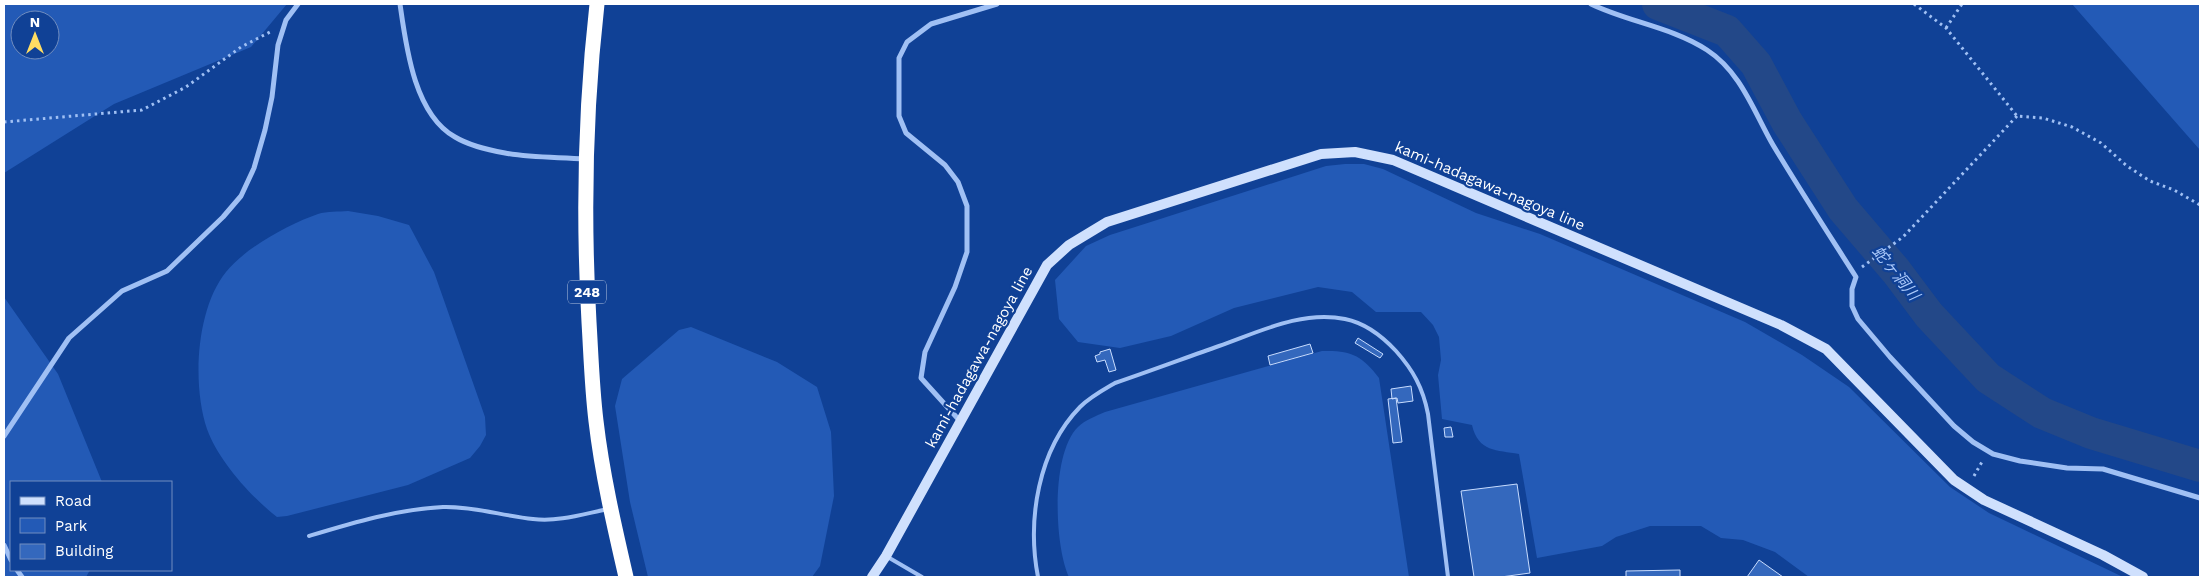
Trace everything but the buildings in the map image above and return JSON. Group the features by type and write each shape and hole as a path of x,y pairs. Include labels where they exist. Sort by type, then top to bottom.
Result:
{"highway":[{"name":"248","path":"598,4 590,65 585,159 585,247 596,421 610,509 626,577"}],"main road":[{"name":"kami-hadagawa-nagoya line","path":"872,577 886,556 1047,265 1069,245 1107,222 1321,154 1355,152 1393,160 1781,325 1826,349 1954,480 1984,500 2102,555 2143,577"}],"street":[{"path":"4,436 69,338 122,291 167,270 223,217 241,196 254,168 265,130 272,97 278,45 284,25 298,4"},
{"path":"400,4 406,47 420,94 434,119 453,136 473,146 506,154 585,159"},
{"path":"960,421 921,378 924,352 955,287 967,252 967,206 958,182 944,165 906,133 899,116 899,58 907,42 931,24 997,4"},
{"path":"1591,4 1679,36 1707,50 1727,66 1744,89 1773,144 1856,277 1852,289 1852,306 1858,319 1890,357 1954,426 1973,442 1988,451 2020,461 2068,468 2102,469 2200,498"},
{"path":"4,545 10,558"}],"lane":[{"path":"1038,577 1033,541 1034,519 1042,478 1058,436 1081,407 1095,394 1115,383 1293,320 1329,318 1345,319 1373,331 1394,349 1416,377 1425,395 1448,577"},
{"path":"309,536 375,518 443,507 475,509 534,519 558,520 610,509"},
{"path":"886,556 922,577"}],"path":[{"path":"1914,4 1946,28 2017,116 2043,118 2072,127 2100,143 2127,166 2150,181 2174,190 2200,205"},
{"path":"1946,28 1962,4"},
{"path":"4,122 142,110 186,87 241,47 284,25"},
{"path":"1861,268 1897,242 2017,116"},
{"path":"1967,488 1988,451"}],"green space":[{"path":"4,4 287,4 251,47 114,104 4,173"},
{"path":"2072,4 2200,4 2200,150"},
{"path":"1364,164 1383,169 1476,213 1540,234 1745,322 1802,355 1849,387 1950,487 1989,513 2123,577 1809,577 1775,552 1743,540 1721,538 1701,526 1650,526 1616,537 1602,546 1537,558 1519,454 1496,450 1484,445 1475,434 1472,425 1442,419 1438,375 1441,360 1439,337 1433,325 1421,312 1376,312 1352,292 1318,287 1234,308 1171,336 1120,348 1078,342 1059,319 1055,280 1086,246 1110,235 1326,166"},
{"path":"348,211 378,216 409,225 434,272 485,417 486,435 470,458 408,485 277,517 246,489 236,477 219,453 207,429 199,391 200,348 203,326 208,306 216,288 226,272 244,254 281,230 306,218 322,213"},
{"path":"4,297 58,374 102,481 10,481 10,571 89,571 86,577 4,577"},
{"path":"691,327 777,362 817,387 831,432 834,496 820,566 812,577 648,577 630,502 615,406 622,379 679,330"},
{"path":"1322,351 1348,353 1355,356 1367,364 1379,378 1409,577 1069,577 1060,544 1058,522 1059,477 1069,440 1078,427 1087,420 1105,412"}],"waterway":[{"name":"蛇ヶ洞川","path":"1658,4 1727,31 1756,64 1787,122 1843,209 1896,271 1929,315 1988,378 2042,413 2091,433 2200,466"}]}
